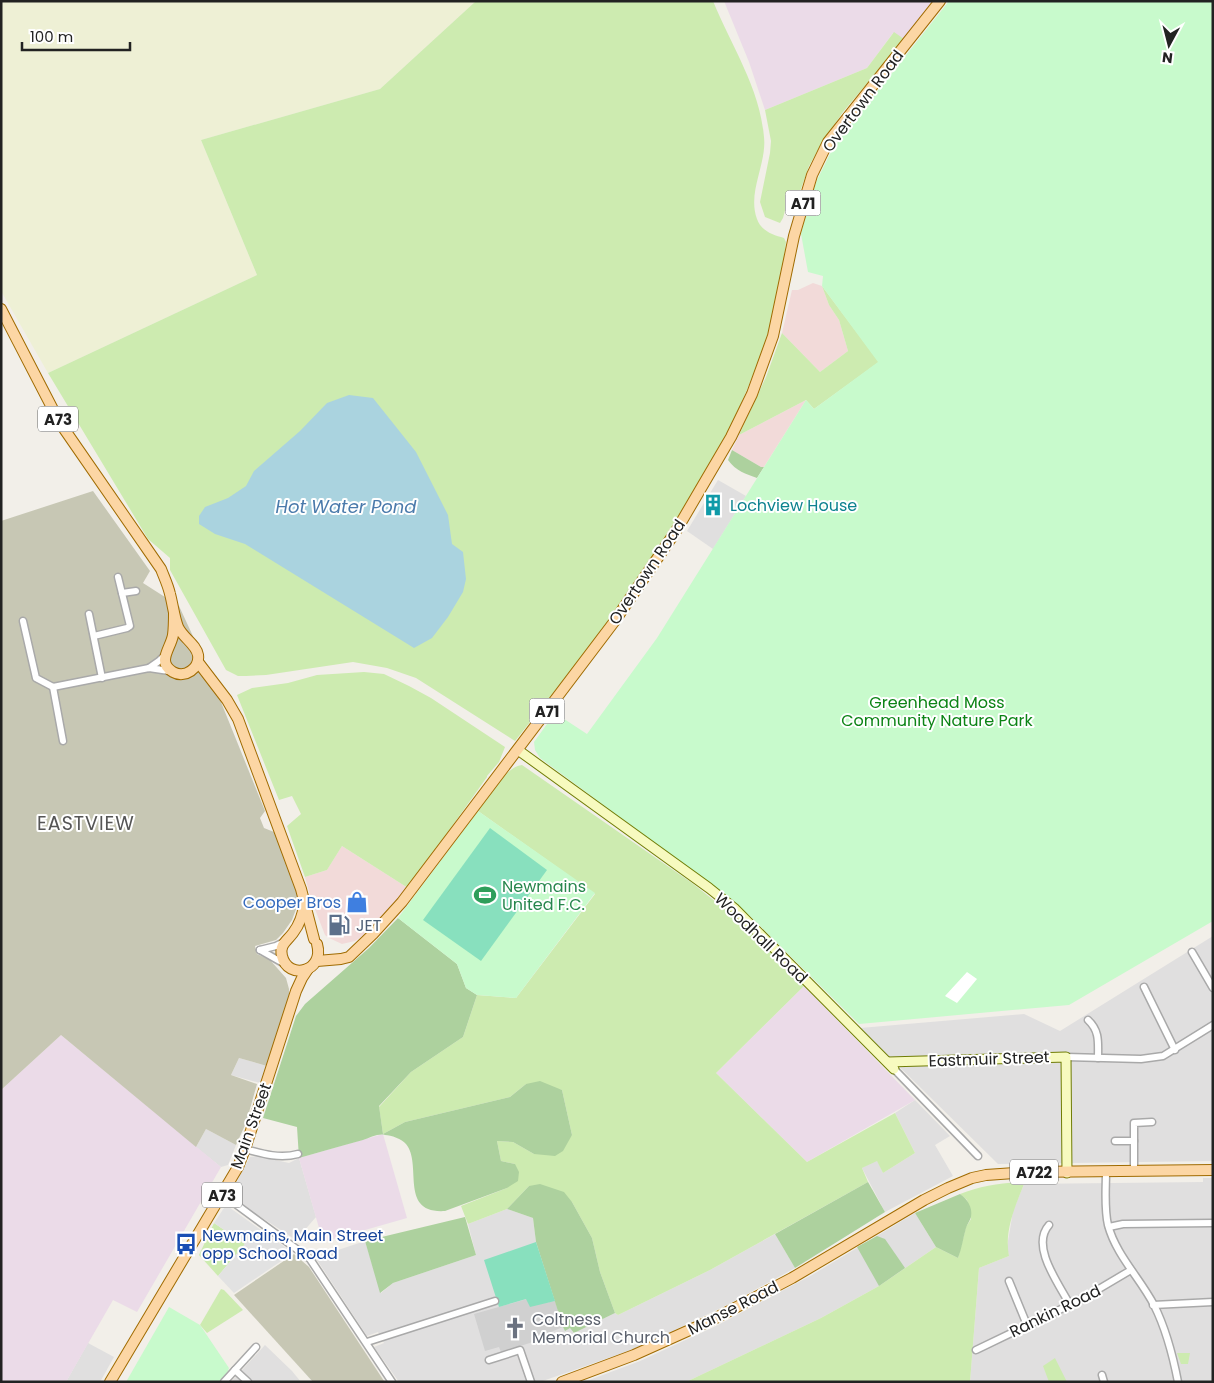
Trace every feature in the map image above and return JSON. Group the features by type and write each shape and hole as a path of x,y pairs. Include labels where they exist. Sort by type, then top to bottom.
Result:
{"main road":[{"name":"Overtown Road","path":"316,961 349,957 402,902 614,622 676,531 731,437 752,394 773,336 794,236 812,175 828,142 940,1"},
{"name":"A73","path":"1,309 60,423 161,569 167,582 174,612"},
{"path":"174,612 182,634 198,653 198,662 195,668 190,672 181,674 172,672 166,664 165,655 171,644 174,612"},
{"path":"171,644 177,641 189,642"},
{"path":"198,662 231,704 238,720 305,901 319,956 316,961"},
{"path":"190,672 206,679 217,688"},
{"path":"296,991 296,982 281,953 301,918 305,901"},
{"path":"288,938 304,933 316,942 322,951 335,959"},
{"name":"A73","path":"308,969 316,961"},
{"path":"287,966 298,971 308,969"},
{"name":"Main Street","path":"110,1382 238,1167 296,991 308,969"},
{"name":"A722","path":"1067,1173 1213,1170"},
{"name":"Manse Road","path":"562,1382 634,1355 703,1324 792,1278 948,1188 972,1178 1016,1173 1067,1173"}],"street":[{"path":"94,636 130,626 118,577"},
{"path":"122,593 136,591"},
{"path":"89,614 102,678"},
{"path":"23,621 36,678 53,687 149,668 165,655"},
{"path":"149,668 172,672"},
{"path":"53,687 63,741"},
{"name":"Woodhall Road","path":"518,750 734,908 978,1156"},
{"path":"287,966 274,956 260,950 276,946 288,938"},
{"path":"1192,952 1213,988"},
{"path":"1144,987 1175,1050"},
{"path":"1088,1020 1096,1027 1098,1058"},
{"path":"1066,1057 1155,1058 1175,1050 1213,1025"},
{"name":"Eastmuir Street","path":"891,1066 1066,1057 1067,1173"},
{"path":"1134,1171 1134,1123 1152,1122"},
{"path":"1115,1142 1134,1142"},
{"path":"245,1150 264,1155 286,1157 298,1154"},
{"path":"1106,1172 1106,1214 1109,1227 1131,1270 1154,1305 1168,1343 1178,1382"},
{"path":"222,1194 310,1259 392,1382"},
{"path":"1109,1227 1123,1224 1213,1223"},
{"path":"1049,1225 1043,1234 1042,1249 1070,1305"},
{"name":"Rankin Road","path":"976,1350 1098,1291 1131,1270"},
{"path":"1009,1281 1027,1326"},
{"path":"367,1342 495,1301"},
{"path":"1154,1305 1213,1302"},
{"path":"224,1382 256,1346"},
{"path":"489,1360 520,1350 531,1382"},
{"path":"235,1370 248,1382"}],"shaded area":[{"path":"1,1 476,1 380,89 201,140 257,275 48,373 1,291"},
{"path":"724,1 935,1 904,39 893,33 867,68 765,110 749,62"},
{"path":"813,283 822,286 829,305 839,320 848,351 820,372 782,333 792,290 798,290"},
{"path":"806,400 764,467 732,450 739,435"},
{"path":"718,480 746,496 713,549 687,531"},
{"name":"EASTVIEW","path":"93,491 150,571 143,583 179,606 204,660 265,811 260,818 264,828 274,832 294,882 299,901 292,920 283,933 276,940 255,946 257,954 270,960 286,978 289,995 267,1066 239,1058 231,1075 257,1084 246,1123 236,1145 206,1129 196,1147 61,1035 1,1090 1,521"},
{"path":"342,846 408,888 364,935 355,941 342,944 325,935 305,877 327,870"},
{"path":"1213,936 1213,1161 998,1164 860,1028 1024,1014 1060,1031"},
{"path":"804,986 915,1100 807,1162 716,1073"},
{"path":"61,1035 221,1167 137,1312 113,1300 66,1382 1,1382 1,1090"},
{"path":"239,1058 267,1066 260,1083 231,1075"},
{"path":"915,1100 950,1136 935,1145 953,1176 885,1212 862,1168 877,1160 883,1173 915,1153 895,1113"},
{"path":"206,1129 236,1145 228,1165 221,1167 196,1147"},
{"path":"383,1134 407,1218 323,1242 299,1158"},
{"path":"257,1156 289,1163 299,1158 316,1217 296,1240 250,1210 234,1194 235,1185 250,1157"},
{"path":"1203,1178 1213,1178 1213,1382 970,1382 979,1268 1009,1256 1007,1247 1013,1211 1024,1184 1203,1182"},
{"path":"226,1205 293,1253 234,1293 218,1276 245,1244 214,1223"},
{"path":"507,1209 533,1218 536,1242 563,1327 565,1330 570,1328 574,1333 615,1313 618,1315 710,1270 775,1234 795,1268 727,1305 656,1339 631,1350 540,1382 535,1382 534,1379 528,1382 399,1382 374,1347 384,1343 378,1332 367,1336 317,1260 317,1257 365,1241 381,1293 393,1283 476,1255 468,1224"},
{"path":"915,1213 936,1247 879,1286 821,1318 686,1382 584,1382 640,1361 718,1325 812,1275"},
{"path":"294,1254 309,1267 384,1381 313,1382 234,1295"},
{"path":"527,1299 530,1306 555,1301 563,1327 546,1334 546,1338 501,1352 499,1347 485,1351 474,1314"},
{"path":"88,1343 114,1357 100,1382 66,1382"},
{"path":"265,1345 292,1371 301,1382 231,1382"}],"green space":[{"path":"476,1 713,1 751,84 761,119 764,147 754,199 757,219 761,227 772,234 784,238 786,242 777,301 756,368 730,426 700,483 667,537 630,591 515,741 416,678 387,668 353,662 266,675 238,676 226,670 170,570 170,558 148,539 48,373 257,275 201,140 380,89"},
{"name":"Greenhead Moss Community Nature Park","path":"949,1 1213,1 1213,921 1069,1005 859,1024 750,916 717,889 540,758 535,750 534,742 555,713 587,734 657,638 806,400 814,409 878,362 822,286 823,276 808,272 801,234 817,180 831,152"},
{"path":"894,32 904,39 843,112 823,141 809,166 798,197 786,207 780,223 765,217 760,202 771,141 765,110 867,68"},
{"path":"822,286 879,362 814,409 806,400 739,435 766,377 782,333 820,372 848,351 839,320 829,305"},
{"path":"732,450 764,467 757,478 741,472 731,464 728,460"},
{"path":"364,672 384,674 409,686 431,698 505,747 499,762 487,776 408,888 342,846 327,870 305,877 287,826 301,814 292,796 279,800 237,695 252,688 288,683 317,675"},
{"path":"522,765 692,883 745,925 804,986 716,1073 807,1162 895,1113 915,1153 883,1173 877,1161 862,1168 868,1182 710,1270 618,1315 615,1313 600,1272 592,1238 572,1202 529,1186 507,1209 468,1224 461,1206 507,1188 515,1164 501,1161 497,1141 513,1142 534,1154 572,1135 562,1090 526,1084 510,1097 405,1122 383,1134 379,1107 411,1072 463,1037 477,995 516,998 595,894 478,811 503,777 509,771"},
{"path":"478,811 595,893 516,998 477,995 466,988 457,964 398,918"},
{"name":"Newmains United F.C.","path":"490,828 547,870 481,961 423,920"},
{"path":"398,918 457,964 466,988 477,995 463,1037 411,1072 379,1106 383,1134 405,1122 510,1097 526,1084 540,1081 562,1090 572,1135 563,1151 555,1156 534,1154 513,1142 497,1141 501,1161 515,1164 519,1172 518,1181 507,1188 445,1211 431,1210 421,1205 416,1196 414,1186 411,1153 406,1144 399,1139 387,1135 377,1135 299,1158 297,1127 263,1118 296,1016 305,1004 369,948"},
{"path":"868,1182 885,1212 795,1268 775,1234"},
{"path":"1023,1182 1024,1184 1009,1228 1009,1256 979,1268 970,1382 686,1382 821,1318 879,1286 936,1247 958,1258 966,1227 971,1219 967,1200 960,1194 991,1185"},
{"path":"540,1184 564,1192 572,1202 592,1238 600,1272 615,1313 574,1333 570,1328 565,1331 563,1327 536,1242 533,1218 507,1209 529,1186"},
{"path":"960,1194 969,1204 971,1218 966,1228 958,1258 936,1247 915,1213"},
{"path":"465,1217 476,1255 393,1283 380,1293 365,1241"},
{"path":"214,1223 245,1244 218,1276 199,1255"},
{"path":"877,1236 885,1239 905,1268 879,1286 857,1247"},
{"path":"536,1242 555,1301 530,1307 526,1299 499,1307 484,1260"},
{"path":"221,1289 243,1310 207,1333 200,1325"},
{"path":"169,1307 200,1325 229,1368 221,1382 126,1382"},
{"path":"1177,1353 1190,1353 1188,1364 1181,1364"},
{"path":"1055,1358 1067,1382 1049,1382 1043,1366"}],"water":[{"name":"Hot Water Pond","path":"349,395 373,398 416,452 448,515 452,544 463,552 466,579 463,592 448,617 432,638 414,648 245,544 215,534 199,524 199,516 205,507 228,498 246,486 254,471 300,431 327,403"}],"pier":[{"path":"967,972 977,979 957,1003 945,996"}],"place":[{"name":"Lochview House","path":"713,505"},
{"name":"Newmains United F.C.","path":"485,895"},
{"name":"Cooper Bros","path":"357,902"},
{"name":"JET","path":"339,925"},
{"name":"Newmains, Main Street opp School Road","path":"186,1244"},
{"name":"Coltness Memorial Church","path":"515,1328"}],"district":[{"name":"EASTVIEW","path":"86,823"}]}
